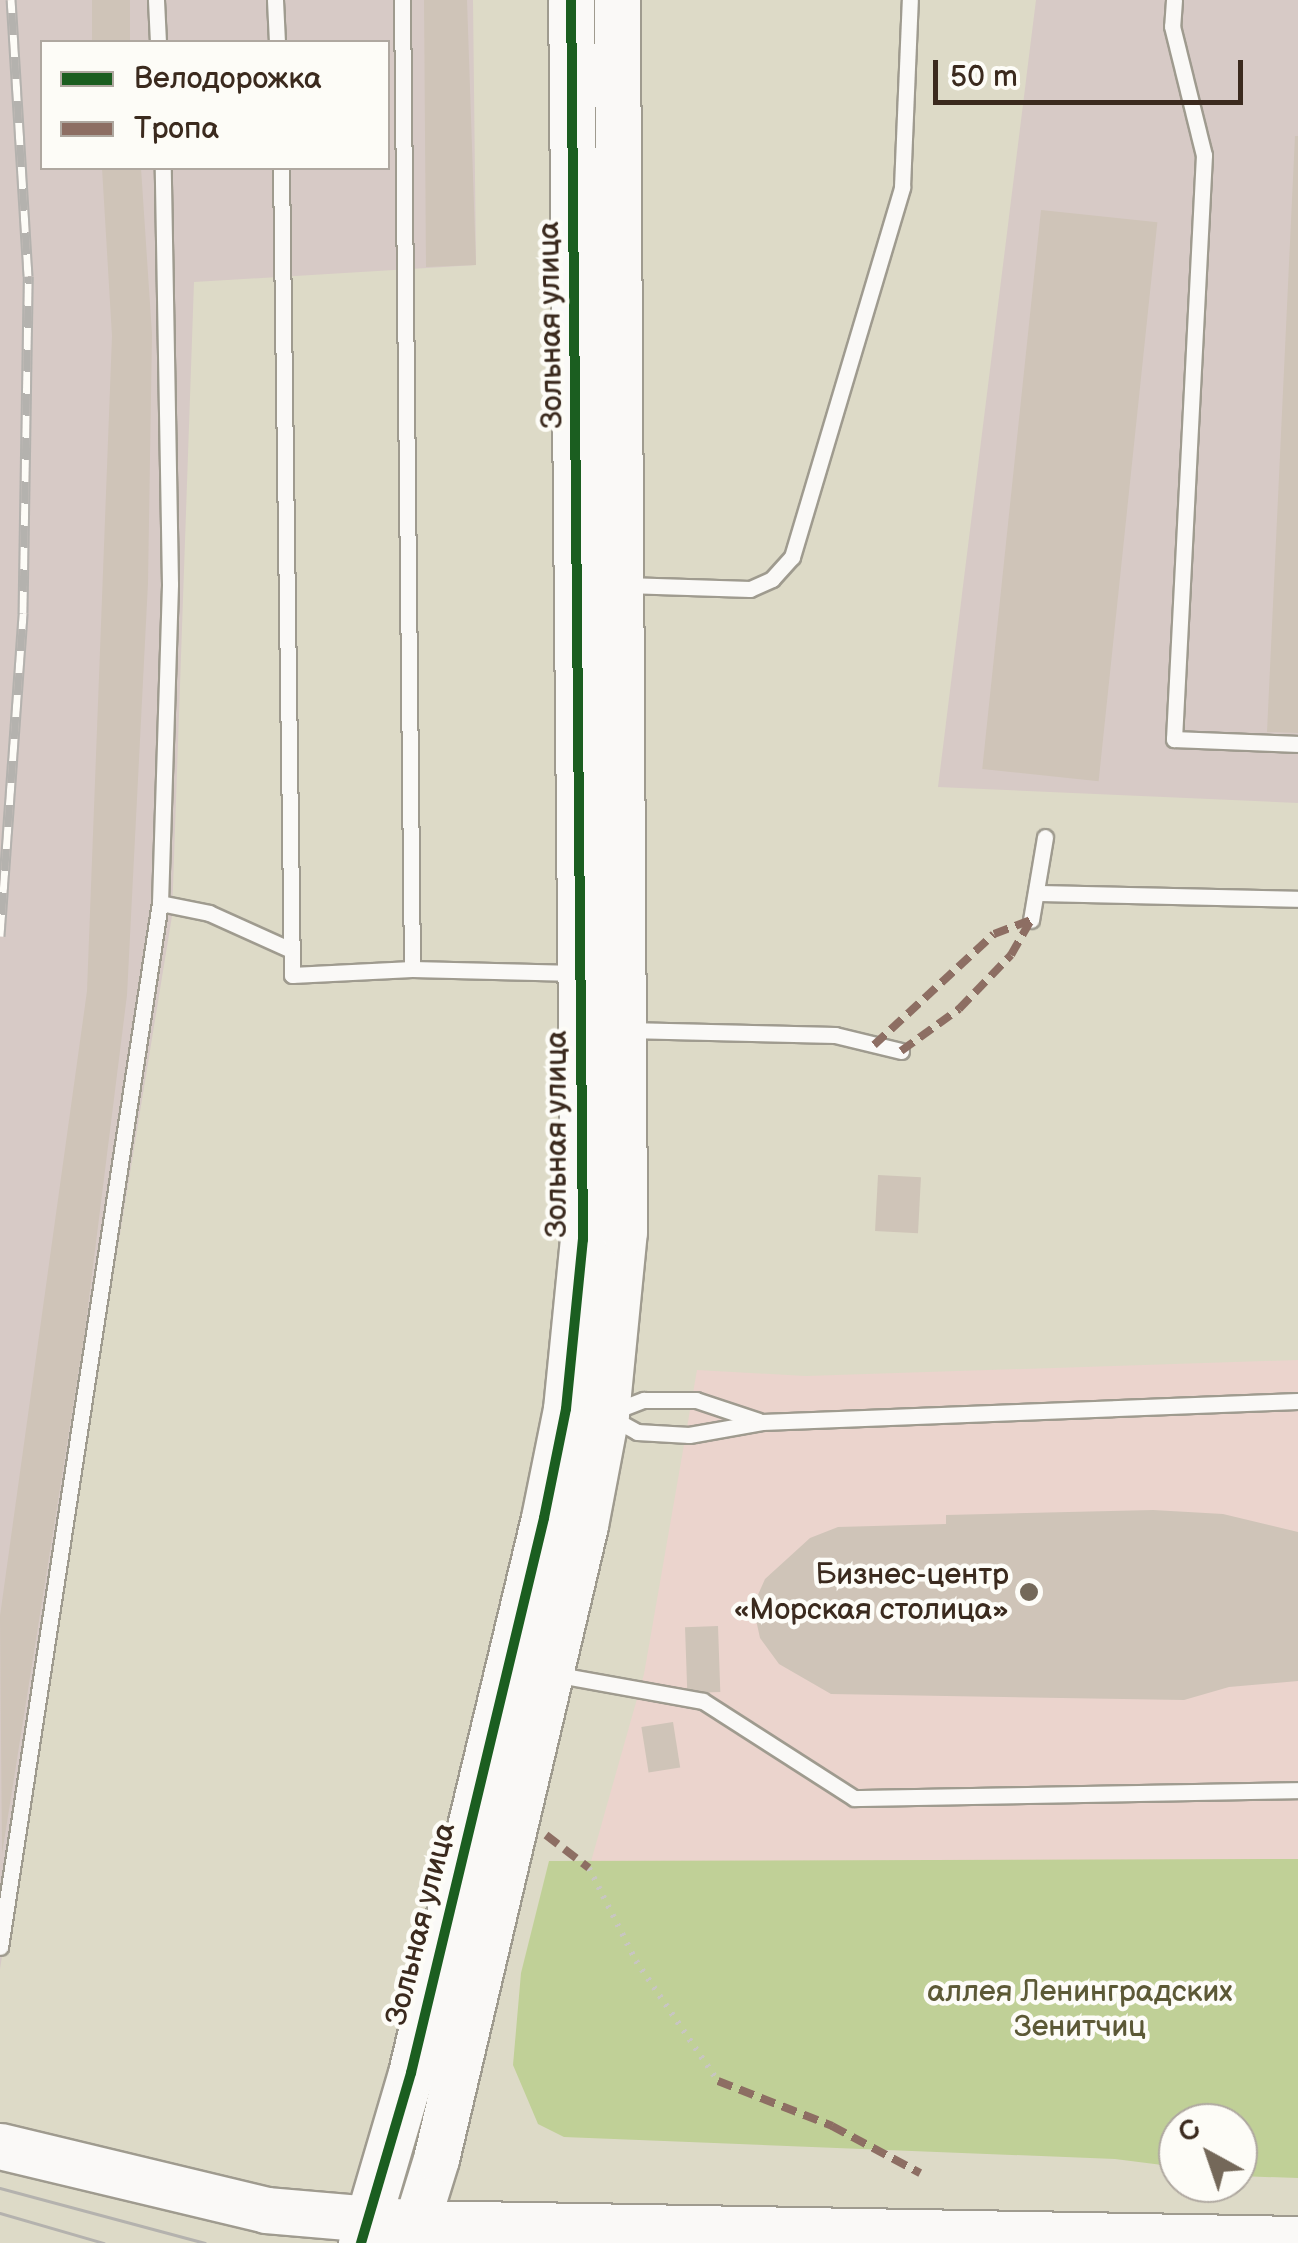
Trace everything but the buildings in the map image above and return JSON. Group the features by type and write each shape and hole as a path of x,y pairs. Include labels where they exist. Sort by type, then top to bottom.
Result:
{"street":[{"name":"Зольная улица","path":"571,0 602,585"},
{"name":"Зольная улица","path":"413,2233 586,1412 583,1240 603,1032 602,585 616,0"},
{"name":"Зольная улица","path":"365,2231 530,1668"},
{"path":"0,2146 365,2231 1298,2239"}],"lane":[{"path":"156,0 158,40"},
{"path":"275,0 277,40"},
{"path":"402,0 412,969"},
{"path":"602,585 750,589 772,579 792,556 902,187 910,0"},
{"path":"1174,0 1172,26 1204,155 1174,739 1298,744"},
{"path":"0,1947 160,904 170,584 163,170"},
{"path":"280,170 292,975 412,969 603,971"},
{"path":"1031,920 1045,837"},
{"path":"1036,893 1298,900"},
{"path":"160,904 209,913 292,950"},
{"path":"603,1032 836,1035 901,1051"},
{"path":"586,1412 644,1400 696,1400 762,1422"},
{"path":"586,1412 637,1432 689,1435 762,1422 1298,1401"},
{"path":"530,1668 703,1701 854,1798 1298,1790"}],"path":[{"path":"590,1868 636,1961 718,2081"}],"shaded area":[{"path":"0,0 473,0 476,265 194,282 172,916 0,1969"},
{"path":"1036,0 1298,0 1298,803 938,787"},
{"path":"1298,1360 1298,1859 590,1865 644,1674 697,1370 806,1376"}],"green space":[{"name":"аллея Ленинградских Зенитчиц","path":"1298,1859 1298,2178 1258,2177 1258,2103 1158,2103 1158,2164 1115,2159 564,2137 538,2124 513,2065 521,1973 549,1861"}],"tram line":[{"path":"0,2188 205,2243"},
{"path":"0,2213 104,2243"}],"railway":[{"path":"0,936 23,613 28,276 11,0"}],"marked path":[{"path":"874,1045 994,934 1031,920"},
{"path":"901,1051 959,1009 1011,955 1031,920"},
{"path":"546,1835 589,1868"},
{"path":"718,2081 832,2126 920,2173"}],"cycle path":[{"path":"361,2243 411,2073 544,1518 566,1409 583,1240 571,0"}],"place":[{"name":"Бизнес-центр «Морская столица»","path":"1029,1592"}]}
